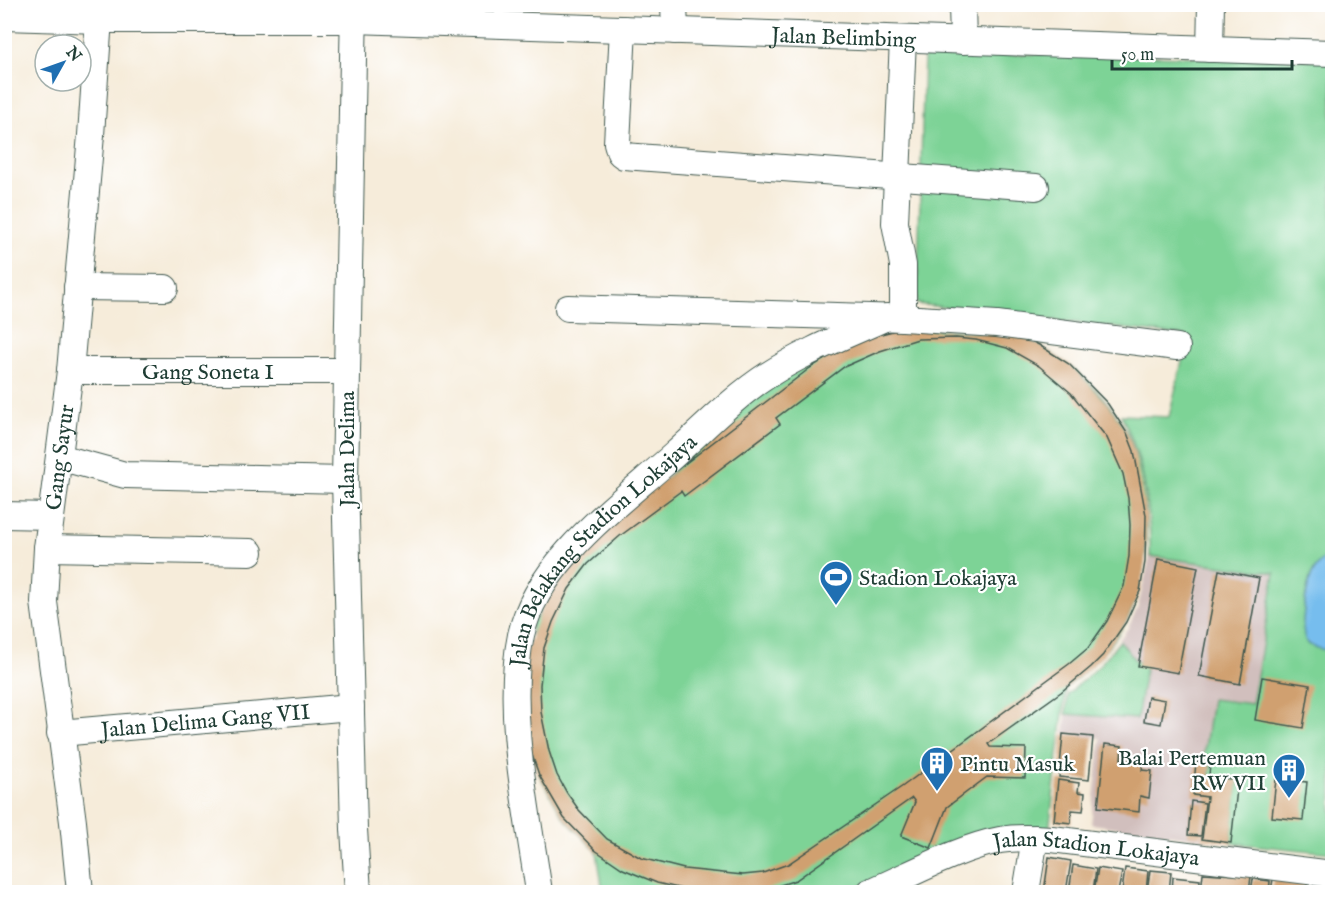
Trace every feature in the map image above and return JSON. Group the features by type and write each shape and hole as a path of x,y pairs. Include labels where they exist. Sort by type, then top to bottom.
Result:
{"street":[{"path":"674,4 675,31"},
{"path":"962,4 963,41"},
{"path":"1210,49 1211,4"},
{"name":"Jalan Belimbing","path":"4,17 100,12 354,12 623,29 1332,53"},
{"name":"Gang Sayur","path":"80,892 44,602 47,548 70,372 100,12"},
{"name":"Jalan Delima","path":"354,12 345,480 354,829 358,892"},
{"path":"623,29 617,143 620,153 624,156 1036,187"},
{"path":"895,318 903,266 895,223 903,39"},
{"path":"77,287 165,288"},
{"name":"Jalan Belakang Stadion Lokajaya","path":"568,308 895,318 997,324 1177,347"},
{"name":"Jalan Belakang Stadion Lokajaya","path":"539,892 521,766 515,690 522,633 531,604 539,589 576,544 750,388 785,365 895,318"},
{"name":"Gang Soneta I","path":"70,372 346,371"},
{"path":"59,457 125,475 345,480"},
{"path":"4,515 51,516"},
{"path":"47,548 250,552"},
{"name":"Jalan Delima Gang VII","path":"60,733 351,707"},
{"path":"1026,892 1035,838"},
{"name":"Jalan Stadion Lokajaya","path":"870,892 974,848 1010,839 1035,838 1332,874"}],"shaded area":[{"path":"1150,556 1275,572 1238,780 1210,776 1202,839 1091,824 1101,738 1064,733 1068,694 1099,666 1128,628 1138,607"}],"green space":[{"path":"1057,54 1332,60 1332,555 1321,562 1312,573 1303,618 1307,642 1315,647 1332,651 1332,853 1231,843 1238,780 1210,776 1211,764 1203,762 1212,699 1252,704 1275,573 1150,556 1149,520 1141,466 1121,415 1169,417 1188,336 917,304 924,56"},
{"name":"Stadion Lokajaya","path":"876,325 1019,335 1062,360 1087,381 1119,419 1139,464 1144,491 1146,546 1136,598 1115,640 1084,673 1066,688 1049,831 953,845 847,892 603,892 597,852 564,818 539,775 531,623 731,409"},
{"path":"1120,641 1136,661 1146,664 1137,719 1066,714 1068,694 1099,666"}],"water":[{"path":"1332,555 1332,651 1315,647 1307,642 1304,636 1303,617 1312,575 1320,562"}],"building":[{"path":"901,329 1019,335 1069,364 1108,404 1127,433 1134,451 1146,515 1145,562 1140,591 1126,622 1103,655 1091,667 1061,692 988,744 990,747 1026,748 1025,778 987,777 947,807 931,848 901,836 915,802 912,798 796,880 765,890 719,892 682,889 657,883 623,869 595,850 564,818 539,775 528,743 521,664 552,580 622,512 810,368 873,336","holes":["918,339 976,340 1007,348 1039,366 1071,393 1107,438 1123,474 1130,525 1129,556 1124,586 1107,621 1088,648 903,786 788,864 763,873 743,875 684,869 641,858 607,839 579,810 557,775 549,751 541,712 540,685 544,648 553,622 569,589 588,564 620,536 681,491 684,496 780,424 776,418 844,367 880,351"]},
{"path":"1158,559 1198,567 1178,673 1138,666"},
{"path":"1219,570 1259,578 1240,684 1199,676"},
{"path":"1262,677 1310,685 1303,728 1255,720"},
{"path":"1148,697 1165,700 1161,724 1144,721"},
{"path":"1063,734 1093,737 1089,780 1059,777"},
{"path":"1105,744 1122,746 1121,759 1143,762 1142,770 1152,771 1149,798 1140,796 1139,812 1098,807"},
{"path":"1196,762 1210,764 1209,776 1238,780 1231,843 1202,839 1207,797 1193,795"},
{"name":"Balai Pertemuan RW VII","path":"1276,779 1307,782 1303,820 1272,817"},
{"path":"1058,780 1079,783 1078,792 1085,793 1083,811 1072,810 1071,823 1054,821"},
{"path":"1191,801 1205,803 1201,836 1188,835"},
{"path":"1049,857 1071,861 1066,892 1044,892"},
{"path":"1073,865 1096,869 1093,892 1069,892"},
{"path":"1098,868 1122,872 1118,892 1094,892"},
{"path":"1125,868 1148,871 1146,892 1122,892"},
{"path":"1150,870 1171,872 1169,892 1147,892"},
{"path":"1203,873 1251,876 1249,892 1233,892 1233,884 1232,892 1201,892"},
{"path":"1173,877 1200,880 1199,892 1172,892"},
{"path":"1253,879 1270,881 1269,892 1251,892"},
{"path":"1273,879 1308,882 1306,892 1271,892"},
{"path":"1313,884 1332,886 1331,892 1312,892"}],"place":[{"name":"Stadion Lokajaya","path":"836,606"},
{"name":"Pintu Masuk","path":"937,792"},
{"name":"Balai Pertemuan RW VII","path":"1289,799"}]}
